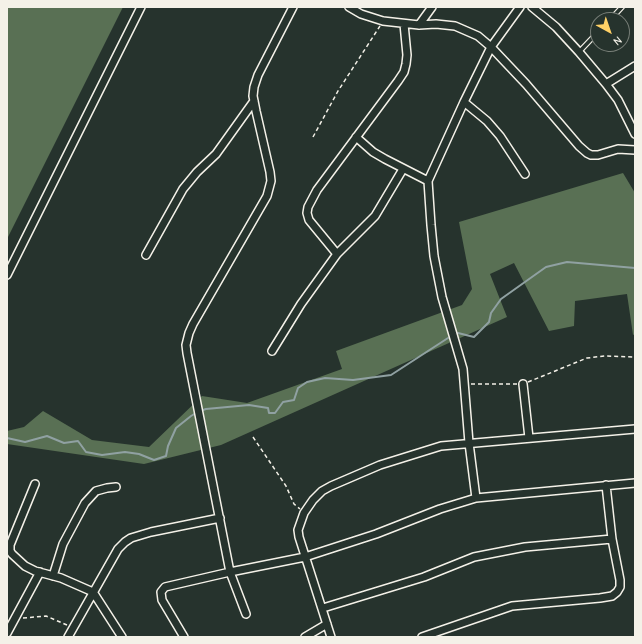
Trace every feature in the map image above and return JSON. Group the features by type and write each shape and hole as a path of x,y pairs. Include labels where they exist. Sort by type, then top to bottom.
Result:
{"street":[{"path":"7,275 141,7"},
{"path":"246,614 230,572 186,345 189,333 199,313 267,196 271,181 254,101 254,87 258,75 293,7"},
{"path":"349,7 361,14 383,21 404,24 436,24 455,26 478,36 491,47 526,84 579,146 587,153 591,155 598,155 618,149 635,150"},
{"path":"419,25 432,7"},
{"path":"476,498 469,443 465,384 460,354 442,297 434,256 428,181 491,47 520,7"},
{"path":"532,7 556,27 606,84 621,105 635,134"},
{"path":"337,254 309,220 307,214 311,200 404,72 407,55 404,24"},
{"path":"606,84 635,66"},
{"path":"146,255 190,179 216,154 254,101"},
{"path":"464,102 488,121 500,136 525,174"},
{"path":"356,137 374,152 403,169 428,181"},
{"path":"272,351 301,304 337,254 375,216 403,169"},
{"path":"523,384 529,438"},
{"path":"331,637 323,608 305,557 298,530 304,513 313,500 322,491 380,465 441,446 635,429"},
{"path":"184,637 162,600 161,596 165,587 305,557 376,534 440,509 476,498 635,483"},
{"path":"35,484 10,545 10,555 25,566 73,582 93,592 122,637"},
{"path":"422,637 512,606 600,598 612,596 617,592 620,587 620,580 612,539 606,485"},
{"path":"53,576 63,544 85,503 96,491 116,487"},
{"path":"68,637 118,548 125,542 131,538 151,532 220,518"},
{"path":"323,608 424,577 474,557 525,547 612,539"},
{"path":"7,633 40,572"},
{"path":"305,637 327,624"}],"lane":[{"path":"579,52 590,40"}],"path":[{"path":"313,137 338,91 383,21"},
{"path":"465,384 523,384 587,358 605,356 635,357"},
{"path":"253,436 286,486 294,504 304,513"},
{"path":"15,619 46,616 73,628"}],"green space":[{"path":"7,7 123,7 7,239"},
{"path":"623,173 635,193 635,334 633,335 627,294 575,301 574,326 549,331 514,263 490,274 507,317 221,445 144,464 7,444 7,431 24,427 43,411 92,440 149,447 202,396 247,403 342,369 336,351 462,305 472,289 459,222"}],"waterway":[{"path":"458,333 474,337 489,322 491,313 501,299 546,267 567,262 635,268"},
{"path":"200,411 206,409 249,405 268,408 269,413 275,413 283,402 294,400 298,388 307,382 325,378 353,380 391,375 448,338"},
{"path":"7,438 25,442 47,436 64,443 78,441 86,452 102,455 125,452 139,454 154,460 166,456 168,446 176,428 196,413"}]}
